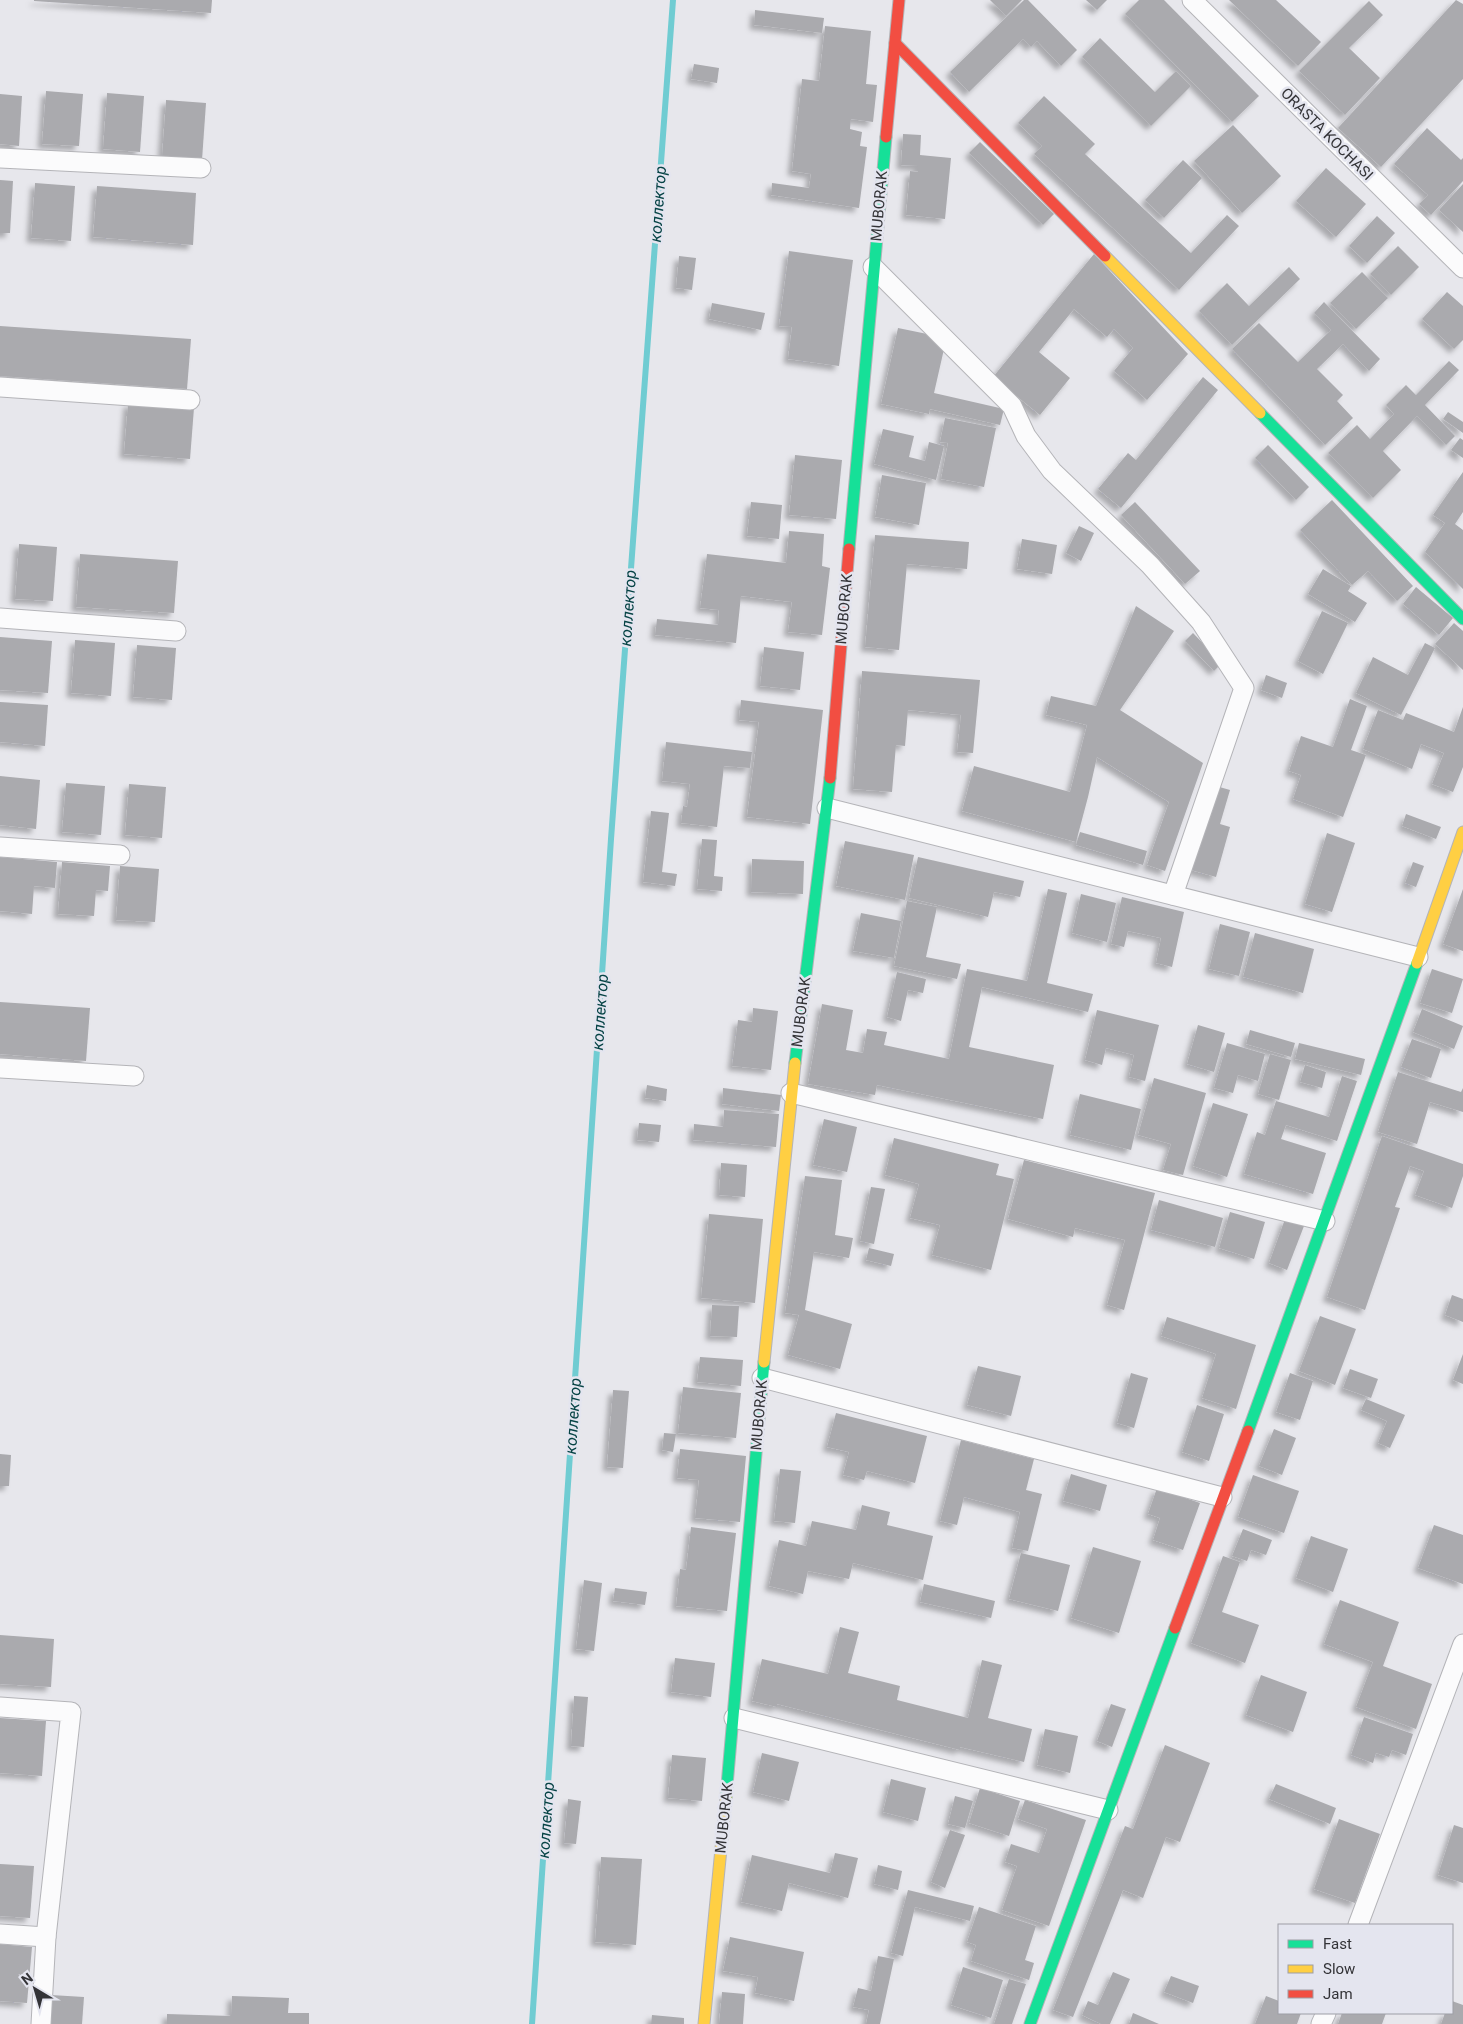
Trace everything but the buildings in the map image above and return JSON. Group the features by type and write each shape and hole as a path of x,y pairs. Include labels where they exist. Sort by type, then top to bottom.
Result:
{"street":[{"name":"MUBORAK","path":"704,2024 734,1718 762,1378 791,1093 827,808 899,0"},
{"name":"ORASTA KOCHASI","path":"1192,0 1463,268"},
{"path":"894,43 1463,619"},
{"path":"0,158 201,168"},
{"path":"874,267 1012,406 1026,436 1052,471 1150,565 1201,622 1244,688 1173,895"},
{"path":"0,387 190,400"},
{"path":"0,618 176,631"},
{"path":"827,808 1418,957"},
{"path":"1030,2024 1325,1221 1463,832"},
{"path":"0,847 120,856"},
{"path":"0,1068 134,1076"},
{"path":"791,1093 1325,1221"},
{"path":"762,1378 1222,1498"},
{"path":"1358,1924 1463,1644"},
{"path":"0,1707 71,1712 46,1937 41,2024"},
{"path":"734,1718 1108,1810"},
{"path":"0,1934 46,1937"}],"waterway":[{"name":"коллектор","path":"532,2024 611,839 673,0"}],"traffic: fast":[{"path":"849,549 886,137"},
{"path":"1260,413 1463,619"},
{"path":"795,1063 830,778"},
{"path":"1248,1431 1417,963"},
{"path":"726,1797 764,1362"},
{"path":"1030,2024 1175,1628"}],"traffic: slow":[{"path":"1105,256 1260,413"},
{"path":"1417,963 1463,832"},
{"path":"764,1362 795,1063"},
{"path":"704,2024 726,1797"}],"traffic: jam":[{"path":"886,137 899,0"},
{"path":"895,43 1105,256"},
{"path":"830,778 849,549"},
{"path":"1175,1628 1248,1431"}]}
